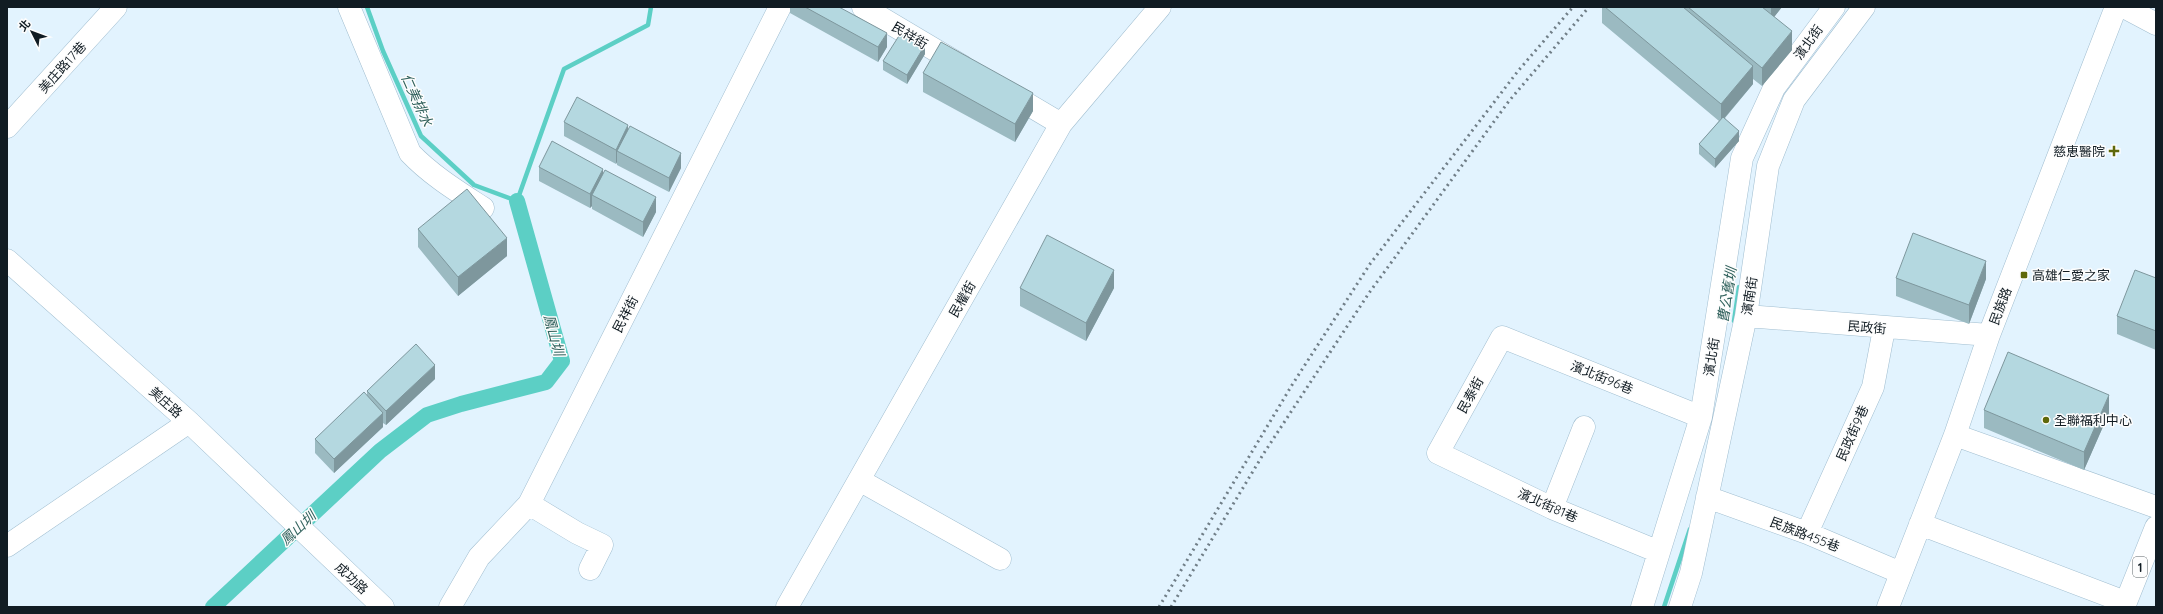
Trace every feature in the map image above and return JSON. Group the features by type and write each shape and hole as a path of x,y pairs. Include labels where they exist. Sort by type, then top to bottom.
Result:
{"street":[{"name":"美庄路17巷","path":"7,127 116,7"},
{"path":"349,7 410,153 445,183 483,208"},
{"name":"民祥街","path":"450,607 479,557 529,504 780,7"},
{"name":"民祥街","path":"863,7 1061,124"},
{"name":"民權街","path":"787,607 1061,124 1160,7"},
{"name":"濱北街","path":"1642,607 1701,417 1742,158 1774,88 1834,7"},
{"name":"濱南街","path":"1680,607 1691,573 1746,316 1768,166 1794,100 1864,7"},
{"name":"民族路","path":"1888,607 1955,435 1989,335 2116,7"},
{"path":"2124,7 2156,24"},
{"name":"美庄路","path":"7,260 189,422 321,549"},
{"name":"民政街","path":"1746,316 1884,328 1989,335"},
{"name":"民政街9巷","path":"1807,533 1873,386 1884,328"},
{"name":"濱北街96巷","path":"1502,337 1701,417"},
{"name":"民泰街","path":"1438,453 1502,337"},
{"path":"7,546 189,422"},
{"path":"1552,508 1584,427"},
{"path":"1955,435 2156,507"},
{"name":"濱北街81巷","path":"1438,453 1552,508 1659,552"},
{"path":"859,480 1000,559"},
{"name":"民族路455巷","path":"1707,497 1807,533 1901,573"},
{"path":"529,504 577,533 602,545 590,569"},
{"path":"1920,524 2125,605"},
{"name":"1","path":"2125,605 2156,527"},
{"name":"成功路","path":"321,549 383,607"}],"building":[{"path":"805,7 839,7 887,33 878,47"},
{"path":"1605,7 1683,7 1753,66 1721,104"},
{"path":"1688,7 1762,7 1792,31 1762,68"},
{"path":"902,31 925,45 907,75 883,61"},
{"path":"941,42 1033,93 1015,124 923,73"},
{"path":"577,97 628,125 616,150 564,122"},
{"path":"1723,117 1739,131 1715,159 1699,144"},
{"path":"630,126 681,153 669,178 617,151"},
{"path":"552,141 603,169 590,194 539,167"},
{"path":"605,170 656,197 643,222 592,195"},
{"path":"467,189 507,238 458,277 418,229"},
{"path":"1913,233 1986,261 1969,305 1896,278"},
{"path":"1047,235 1114,270 1086,323 1020,288"},
{"path":"2135,270 2156,278 2156,331 2117,316"},
{"path":"416,344 435,365 386,411 367,391"},
{"name":"全聯福利中心","path":"2008,352 2109,395 2084,452 1984,410"},
{"path":"364,392 383,413 334,459 315,439"}],"waterway":[{"name":"鳳山圳","path":"367,7 383,51 421,136 474,185 517,201 564,69 648,25 651,7"},
{"name":"鳳山圳","path":"213,607 380,451 427,415 461,404 546,382 562,361 517,201"},
{"name":"曹公舊圳","path":"1734,321 1739,287"},
{"name":"曹公舊圳","path":"1664,607 1690,529"}],"railway":[{"path":"1159,607 1292,385 1370,264 1518,71 1573,7"},
{"path":"1171,607 1264,453 1369,293 1509,101 1589,7"}],"place":[{"name":"慈恵醫院","path":"2114,151"},
{"name":"高雄仁愛之家","path":"2024,275"},
{"name":"全聯福利中心","path":"2046,420"}],"water label":[{"name":"仁美排水","path":"417,100"}]}
